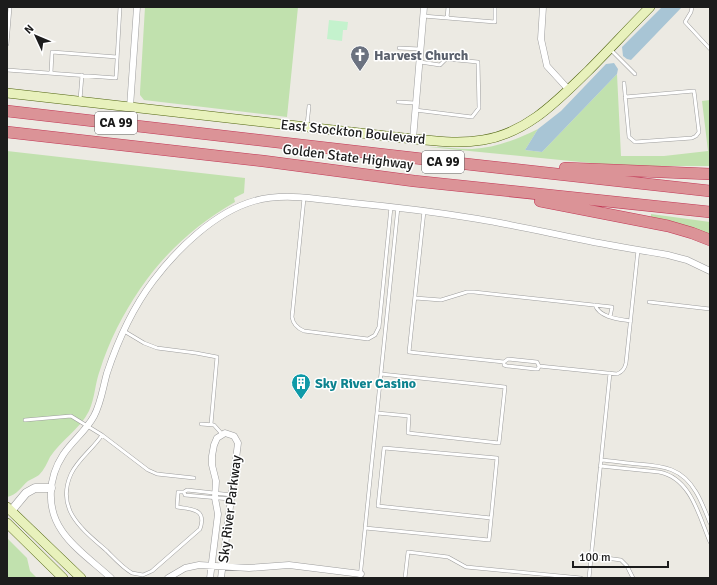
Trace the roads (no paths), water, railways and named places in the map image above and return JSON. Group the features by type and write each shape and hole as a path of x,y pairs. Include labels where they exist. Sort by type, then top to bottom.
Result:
{"highway":[{"name":"Golden State Highway","path":"7,111 710,191"},
{"name":"Golden State Highway","path":"7,132 263,161 414,181 710,212"},
{"path":"476,165 710,174"},
{"path":"517,192 539,201 668,226 692,232 710,240"}],"main road":[{"name":"East Stockton Boulevard","path":"7,93 413,139 456,142 484,140 497,137 526,125 540,116 569,90 650,7"},
{"path":"9,509 81,578"},
{"path":"7,523 63,578"}],"street":[{"path":"130,107 136,7"},
{"path":"413,139 424,7"},
{"path":"543,7 541,39 547,66 569,90"},
{"path":"111,578 70,541 62,531 56,520 52,507 51,488 54,475 62,457 87,427 97,409 107,374 123,331 144,294 160,273 189,242 211,224 240,206 253,201 268,198 304,198 424,211 496,222 678,258 697,264 710,271"},
{"name":"Sky River Parkway","path":"210,578 218,514 215,496 216,481 212,465 212,456 216,441 222,434 232,434 238,443 222,578"},
{"path":"9,509 26,493 35,488 51,488"},
{"path":"168,578 186,568 199,565 249,568 289,565 361,576"}],"lane":[{"path":"7,44 10,7"},
{"path":"7,70 116,78 120,7"},
{"path":"447,18 448,7"},
{"path":"423,16 495,22 496,7"},
{"path":"692,7 691,12 685,22 710,49"},
{"path":"399,48 420,49"},
{"path":"610,49 635,74"},
{"path":"51,73 52,52 117,56"},
{"path":"415,110 472,117 479,108 478,62 446,59 440,65 419,62"},
{"path":"80,101 82,75"},
{"path":"624,83 625,97 629,137 633,141 692,138 699,132 694,91 625,97"},
{"path":"398,102 416,103"},
{"path":"307,127 309,106"},
{"path":"304,198 292,317 294,323 298,328 304,331 368,339 375,335 379,327 394,207"},
{"path":"361,576 381,374 394,207"},
{"path":"424,211 409,352 504,362 508,359 536,362 539,366"},
{"path":"504,362 507,366 536,369 539,366 617,374 620,373 626,366 638,250"},
{"path":"415,298 441,300 474,292 612,307 610,317"},
{"path":"649,302 710,309"},
{"path":"595,305 597,309 610,317 631,321"},
{"path":"123,331 144,343 157,348 217,357 211,424"},
{"path":"589,578 610,373"},
{"path":"377,413 409,416 408,433 499,442 505,387 381,374"},
{"path":"25,420 71,416 102,435 151,472 194,478"},
{"path":"201,424 211,424 222,434"},
{"path":"102,435 76,465 71,475 67,486 68,504 72,516 79,527 129,572 136,575 143,575 152,572 199,531 202,518 198,512 194,510 177,507 178,492 184,492 187,490 215,496 232,497"},
{"path":"365,528 489,540 498,458 384,448 378,506 491,518"},
{"path":"601,460 659,466 679,473 686,478 697,492 710,523"},
{"path":"600,466 659,472 668,474 676,479 683,485 691,496 710,542"},
{"path":"404,578 408,552 448,557 466,567 581,578"},
{"path":"591,556 624,562 633,578"}],"water":[{"path":"662,7 682,7 631,60 627,59 623,56 622,47"},
{"path":"614,63 618,69 617,74 542,152 525,150 538,129 561,111 606,64"}],"place":[{"name":"Harvest Church","path":"360,72"},
{"name":"Sky River Casino","path":"301,400"}]}
